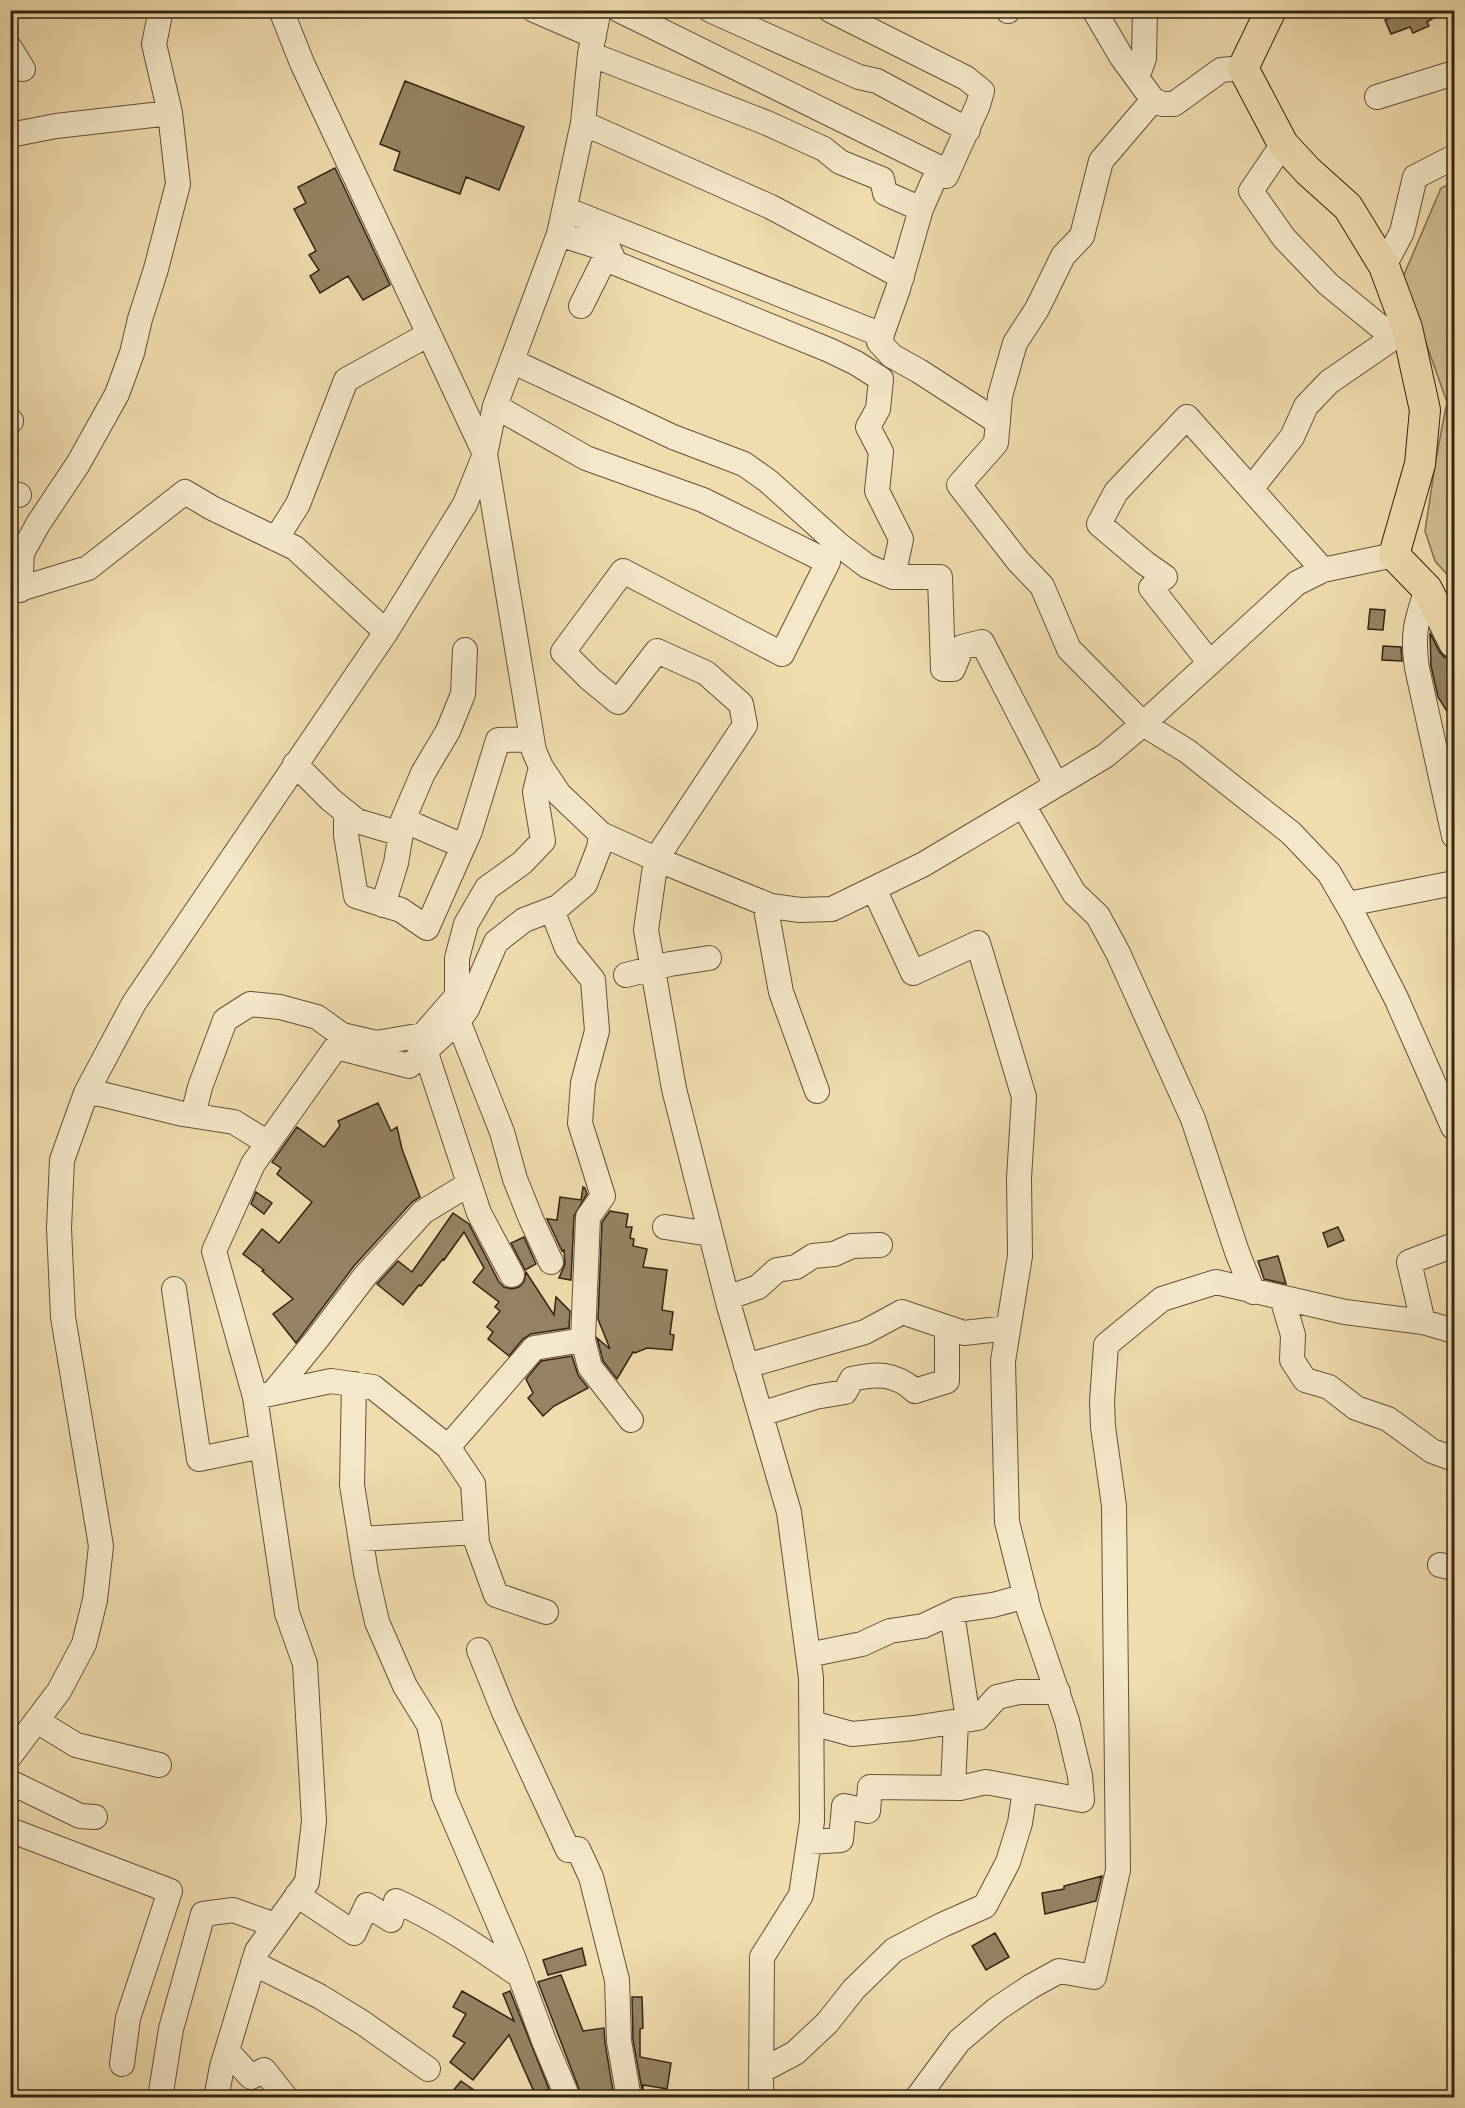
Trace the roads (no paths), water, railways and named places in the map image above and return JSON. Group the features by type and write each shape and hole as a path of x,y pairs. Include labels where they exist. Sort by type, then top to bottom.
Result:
{"main road":[{"path":"1271,10 1243,68 1283,144 1308,171 1348,207 1384,266 1401,333 1425,410 1420,464 1394,555 1427,589 1455,643"}],"street":[{"path":"161,10 154,44 170,113 178,184 132,353 117,394 70,478 38,524 22,553 15,591 88,568 185,492 212,508 295,548 386,632"},
{"path":"281,10 302,63 485,454 534,751 541,767 559,794 601,834 765,904 800,910 832,909 924,864 1105,756 1297,583 1323,570 1394,555"},
{"path":"534,10 592,45 824,149 840,162 882,179 885,193 921,209"},
{"path":"10,1756 59,1691 84,1644 95,1600 101,1546 63,1317 60,1228 62,1160 87,1093 134,1003 386,632 465,504 485,454 495,406 560,234 583,123 592,45 599,10"},
{"path":"619,10 948,172"},
{"path":"710,10 859,77 877,81 968,130"},
{"path":"830,10 966,78 982,91 968,130 946,176 936,175 921,209 902,277 879,342 892,356 998,422"},
{"path":"1095,10 1121,56 1153,100 1163,104 1174,104 1221,70 1243,68"},
{"path":"1137,78 1144,58 1145,10"},
{"path":"10,48 23,69"},
{"path":"1377,97 1455,73"},
{"path":"1153,100 1101,161 1082,236 1063,256 1037,309 1015,343 1000,396 996,443 959,485 1018,561 1042,585 1069,649 1143,724 1188,751 1291,833 1329,873 1348,904 1396,998 1454,1127"},
{"path":"10,135 56,126 170,113"},
{"path":"583,123 771,207 902,277"},
{"path":"1251,489 1292,437 1306,406 1329,382 1401,333 1328,284 1284,238 1251,191 1283,144"},
{"path":"1384,266 1402,232 1415,177 1455,157"},
{"path":"565,209 882,335"},
{"path":"560,234 609,250 615,263 829,350 881,379 878,409 868,427 881,452 877,491 901,539 893,577"},
{"path":"582,306 609,250"},
{"path":"276,539 298,504 346,380 429,334"},
{"path":"512,361 673,437 744,464 796,504 837,544 867,566 893,577 940,577 943,669 953,669 962,647 982,642 1056,785"},
{"path":"495,406 586,458 703,500 828,562 783,654 623,571 563,652 590,679 618,702 657,651 706,673 741,704 745,725 656,859 646,930 674,1089 727,1298 789,1512 811,1678 812,1821 801,1895 762,1957 761,2097"},
{"path":"1210,663 1151,588 1165,577 1099,524 1116,492 1186,417 1323,570"},
{"path":"1427,589 1413,640 1417,668 1455,836"},
{"path":"384,905 396,862 402,827 423,773 448,731 464,694 465,650"},
{"path":"346,812 346,835 356,896 401,910 427,928 470,831 498,740 531,739"},
{"path":"295,764 357,821 402,827 463,846"},
{"path":"216,2097 226,2051 257,1951 307,1882 314,1821 305,1664 287,1614 262,1446 264,1395 214,1251 253,1164 336,1047 408,1066 457,996 457,958 466,924 487,888 522,863 543,842 535,792 541,767"},
{"path":"1023,806 1074,893 1098,916 1118,953 1192,1119 1253,1292"},
{"path":"193,1115 200,1087 225,1020 250,1004 280,1006 317,1017 342,1035 376,1043 424,1042 458,1021 467,1009 496,942 524,920 558,907 585,884 599,848 601,834"},
{"path":"1348,904 1455,883"},
{"path":"809,1842 841,1840 844,1806 868,1811 870,1787 953,1787 986,1782 1082,1800 1080,1776 1067,1721 1026,1596 1006,1522 1003,1360 1020,1256 1019,1178 1024,1097 978,943 913,973 874,889"},
{"path":"765,904 781,992 817,1091"},
{"path":"552,910 567,948 593,980 597,1031 584,1083 580,1122 603,1196 588,1217 583,1340 590,1367 631,1420"},
{"path":"626,975 709,958"},
{"path":"458,1021 502,1132 515,1179 551,1262"},
{"path":"424,1042 479,1214 512,1275"},
{"path":"87,1093 234,1122 268,1143"},
{"path":"264,1395 318,1339 365,1276 423,1212 469,1184"},
{"path":"666,1227 710,1234"},
{"path":"727,1298 758,1287 777,1270 796,1267 813,1256 834,1254 852,1246 880,1245"},
{"path":"1423,1322 1409,1262 1455,1245"},
{"path":"917,2097 958,2041 997,2009 1059,1971 1094,1977 1118,1870 1114,1506 1103,1427 1102,1401 1106,1345 1162,1299 1216,1282 1345,1312 1423,1322 1455,1331"},
{"path":"174,1289 199,1459 262,1446"},
{"path":"1282,1298 1293,1335 1292,1360 1305,1380 1329,1387 1356,1407 1388,1419 1432,1451 1455,1459"},
{"path":"746,1365 865,1332 902,1312 964,1333 1008,1328"},
{"path":"761,1414 815,1397 844,1392 852,1379 873,1374 903,1381 915,1391 946,1381 947,1328"},
{"path":"448,1447 534,1348 583,1340"},
{"path":"264,1395 330,1381 373,1387 448,1447 473,1484 477,1544 496,1595 546,1612"},
{"path":"354,1384 352,1485 377,1622 405,1686 429,1725 444,1796 568,2097"},
{"path":"361,1539 476,1532"},
{"path":"808,1655 862,1644 890,1631 923,1626 952,1613 1026,1596"},
{"path":"952,1613 962,1721 953,1787"},
{"path":"479,1650 504,1712 568,1850 578,1850 591,1877 617,1980 619,2041 629,2097"},
{"path":"812,1723 852,1734 914,1728 978,1718 997,1696 1019,1692 1058,1692"},
{"path":"37,1721 76,1744 159,1765"},
{"path":"10,1782 80,1816 95,1817"},
{"path":"761,2071 795,2053 828,2023 854,1989 894,1950 985,1906 1008,1862 1020,1823 1025,1790"},
{"path":"10,1830 170,1891 128,2018 122,2064"},
{"path":"297,1895 354,1933 367,1905 391,1920 396,1901 476,1945 520,1976"},
{"path":"160,2097 171,2029 203,1914 233,1910 275,1926"},
{"path":"253,1963 319,1996 363,2023 428,2069"},
{"path":"226,2051 251,2077 264,2070 286,2097"}]}
